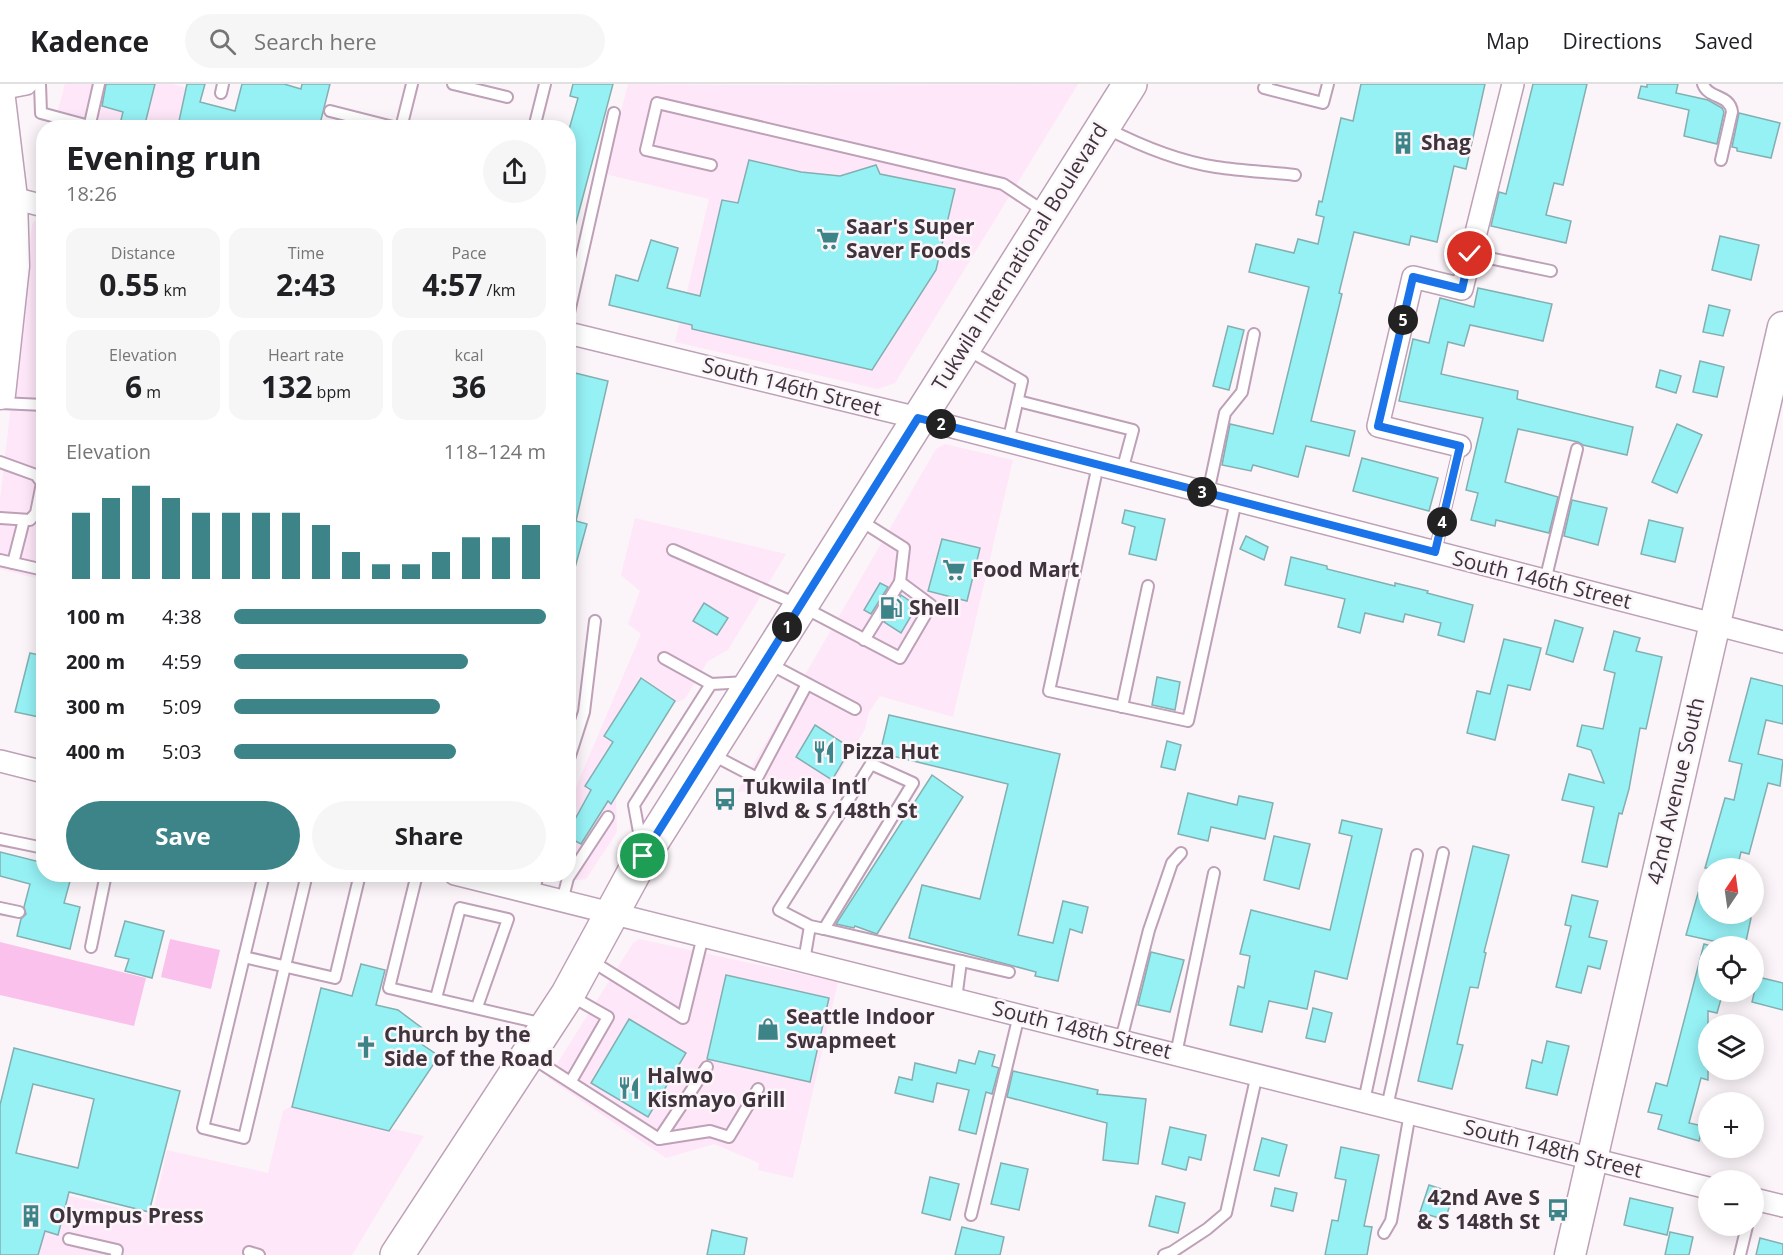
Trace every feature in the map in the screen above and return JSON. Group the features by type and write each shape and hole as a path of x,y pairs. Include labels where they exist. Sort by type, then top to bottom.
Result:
{"main road":[{"name":"Tukwila International Boulevard","path":"397,1255 568,994 643,856 1130,84"}],"street":[{"path":"0,88 26,84"},
{"path":"1460,446 1378,426 1413,277 1462,289 1513,84"},
{"path":"0,99 6,197 14,266 0,394"},
{"path":"6,197 36,204"},
{"name":"42nd Avenue South","path":"1570,1255 1783,327"},
{"name":"South 146th Street","path":"576,335 918,418 1783,642"},
{"path":"0,761 36,770"},
{"name":"South 148th Street","path":"519,882 536,884 562,901 1698,1186"},
{"path":"1764,1202 1783,1206"}],"lane":[{"path":"40,84 41,113 65,120"},
{"path":"91,120 99,84"},
{"path":"401,120 412,84"},
{"path":"453,84 507,97"},
{"path":"536,120 545,84"},
{"path":"1267,84 1264,88 1323,103 1328,84"},
{"path":"1703,84 1708,92 1727,100 1731,106 1732,112 1721,160"},
{"path":"711,165 646,150 657,103 1003,184 1048,214"},
{"path":"330,111 367,120"},
{"path":"576,282 614,113"},
{"path":"1103,127 1143,146 1184,160 1215,167 1295,175"},
{"path":"1470,254 1551,271"},
{"path":"1208,493 1225,413 1242,392 1254,334"},
{"path":"963,347 1022,381 1008,442"},
{"path":"1018,401 1132,430 1122,471"},
{"path":"0,403 36,405"},
{"path":"1435,552 1460,446"},
{"path":"1545,581 1577,448"},
{"path":"0,462 22,468 36,477"},
{"path":"1098,465 1049,691 1188,721 1236,501"},
{"path":"0,518 30,520 36,513"},
{"path":"856,518 904,548 897,587 864,640"},
{"path":"13,563 24,520"},
{"path":"673,550 801,606 900,658 931,605 897,587"},
{"path":"0,560 36,568"},
{"path":"1122,707 1148,586"},
{"path":"576,737 584,712 595,621"},
{"path":"664,658 711,684 759,672 807,684 855,710"},
{"path":"643,856 634,806 711,684"},
{"path":"708,752 757,778 807,684"},
{"path":"824,929 913,783 871,764 779,910 810,926 1009,972"},
{"path":"576,866 608,817"},
{"path":"0,838 36,846"},
{"path":"1121,1040 1149,930 1172,863 1181,853"},
{"path":"1387,1107 1443,853"},
{"path":"1364,1101 1418,855"},
{"path":"1176,1054 1214,873"},
{"path":"91,947 104,882"},
{"path":"262,882 203,1128 244,1138 305,882"},
{"path":"244,957 335,978 358,882"},
{"path":"415,882 389,988 548,1025"},
{"path":"562,901 567,882"},
{"path":"0,908 19,912"},
{"path":"436,998 460,908 508,919 477,1007"},
{"path":"804,960 810,926"},
{"path":"587,958 683,1018 703,936"},
{"path":"956,999 961,961"},
{"path":"568,994 608,1017 571,1081"},
{"path":"971,1215 1019,1015"},
{"path":"528,1055 659,1139 710,1131 729,1137 758,1089"},
{"path":"659,1139 707,1067"},
{"path":"1164,1255 1207,1229 1226,1213 1257,1074"},
{"path":"1384,1233 1391,1221 1410,1113"},
{"path":"1740,1255 1745,1236"},
{"path":"69,1239 117,1250 116,1255"}],"shaded area":[{"path":"65,84 172,84 186,88 178,120 55,120"},
{"path":"628,84 1078,84 895,383 878,389 675,342 709,199 605,174"},
{"path":"36,221 36,578 0,569 0,499 32,224"},
{"path":"945,444 1013,460 953,717 880,696 869,712 865,729 833,783 737,792 936,449"},
{"path":"635,518 786,554 728,650 708,661 685,699 673,704 616,798 617,832 586,879 577,880 576,787 641,634 628,624 640,591 621,575"},
{"path":"170,939 220,950 211,989 161,977"},
{"path":"639,939 838,982 793,1178 758,1170 759,1163 714,1144 666,1158 548,1078 633,943"},
{"path":"0,942 146,978 134,1026 0,995"},
{"path":"291,1106 424,1136 352,1255 0,1255 0,1179 152,1216 167,1150 268,1173 283,1111"}],"building":[{"path":"106,84 155,84 146,120 121,120 123,112 102,106"},
{"path":"187,84 205,84 200,102 235,111 242,84 284,84 301,89 302,84 330,84 321,120 179,120"},
{"path":"573,84 613,84 576,223 576,120 572,120 578,98 570,96"},
{"path":"1361,84 1485,84 1466,169 1454,166 1437,242 1411,236 1409,245 1354,232 1339,293 1342,294 1311,421 1355,431 1349,456 1306,446 1298,477 1253,465 1251,471 1222,465 1230,424 1273,434 1309,287 1249,272 1256,244 1294,253 1298,239 1318,244 1324,217 1316,215 1319,201 1322,202 1341,118 1353,121"},
{"path":"1533,84 1587,84 1563,185 1554,183 1546,215 1571,221 1566,243 1491,226 1499,192 1506,194"},
{"path":"1647,84 1678,84 1676,93 1708,100 1722,108 1724,112 1717,144 1684,136 1689,110 1638,98 1641,86 1647,87"},
{"path":"1739,113 1780,123 1771,158 1737,151 1737,148 1732,147"},
{"name":"Saar's Super Saver Foods","path":"749,160 801,172 840,176 876,165 880,174 955,189 936,270 872,370 692,329 692,325 609,305 616,275 638,281 651,240 678,248 667,288 700,296 722,200 738,203"},
{"path":"1720,236 1759,245 1751,280 1712,270"},
{"path":"1478,288 1552,304 1543,341 1470,325 1464,346 1448,342 1441,374 1518,391 1517,399 1633,427 1627,455 1518,429 1505,482 1558,497 1549,533 1496,520 1495,526 1471,520 1478,493 1466,490 1483,418 1399,401 1413,339 1429,343 1440,298 1474,307"},
{"path":"1709,305 1730,310 1723,336 1703,332"},
{"path":"1228,326 1244,330 1229,390 1213,386"},
{"path":"1700,361 1724,367 1717,397 1693,392"},
{"path":"1660,370 1681,376 1676,393 1656,387"},
{"path":"576,373 608,381 576,521"},
{"path":"1677,424 1702,435 1677,493 1652,482"},
{"path":"1362,458 1438,478 1429,511 1353,491"},
{"path":"1572,500 1607,508 1598,545 1564,536"},
{"path":"1125,510 1165,519 1156,560 1129,554 1135,527 1122,523"},
{"path":"1649,520 1683,528 1675,562 1641,554"},
{"path":"576,521 587,524 576,564"},
{"path":"1246,536 1268,547 1264,560 1240,549"},
{"name":"Food Mart","path":"942,539 980,548 967,601 928,591"},
{"path":"1291,557 1327,566 1327,569 1395,586 1395,583 1428,591 1427,593 1473,605 1464,642 1438,635 1441,623 1405,614 1403,622 1365,613 1360,633 1338,627 1345,599 1285,585"},
{"path":"880,583 888,587 871,614 864,610"},
{"path":"901,595 917,606 901,633 884,622"},
{"path":"704,603 728,618 717,635 693,621"},
{"path":"1555,620 1583,628 1573,662 1546,654"},
{"path":"1614,631 1640,638 1636,651 1662,657 1646,729 1640,728 1629,789 1622,814 1619,813 1607,867 1582,862 1594,807 1562,800 1569,774 1604,783 1591,750 1577,746 1582,725 1603,729 1615,673 1604,670"},
{"path":"1504,639 1541,648 1530,690 1508,685 1495,740 1467,733 1477,691 1490,694"},
{"path":"30,653 36,654 36,716 15,712"},
{"path":"1157,677 1180,682 1175,710 1152,705"},
{"path":"641,678 675,701 611,804 608,801 581,844 576,841 576,817 591,790 585,786 613,742 604,736"},
{"path":"1751,678 1783,686 1783,724 1766,720 1758,754 1783,760 1780,786 1768,783 1749,854 1741,852 1740,858 1708,858 1725,798 1734,800 1742,764 1729,761"},
{"path":"889,715 1060,754 1018,935 1053,943 1063,901 1088,907 1082,933 1070,929 1058,981 1035,976 1036,972 909,938 922,885 980,899 1008,784 880,753"},
{"name":"Pizza Hut","path":"815,725 851,748 832,780 796,757"},
{"path":"1167,741 1181,745 1175,770 1161,767"},
{"path":"932,775 963,797 877,934 855,926 854,928 836,924"},
{"path":"1188,793 1237,805 1239,796 1273,803 1265,839 1211,827 1208,841 1178,834"},
{"path":"1342,820 1382,829 1347,979 1315,971 1307,1009 1269,1001 1262,1032 1230,1025 1238,986 1244,988 1250,956 1240,954 1251,910 1330,930 1352,836 1339,833"},
{"path":"1274,836 1310,844 1299,889 1264,880"},
{"path":"1473,846 1509,855 1484,952 1486,953 1478,988 1470,987 1457,1044 1463,1045 1452,1089 1418,1081"},
{"path":"0,852 36,861 36,882 70,882 64,903 80,907 70,949 17,936 21,919 26,914 24,907 30,884 0,876"},
{"path":"1698,893 1698,924 1750,924 1747,936 1698,938 1686,935"},
{"path":"1572,895 1598,901 1589,937 1607,941 1600,969 1588,966 1581,993 1556,987 1571,926 1565,925"},
{"path":"125,921 164,931 152,978 125,971 129,959 115,956"},
{"path":"1151,952 1184,960 1170,1012 1138,1005"},
{"name":"Church by the Side of the Road","path":"361,964 385,970 376,1005 398,1010 422,1028 414,1039 439,1056 389,1131 292,1107 321,988 352,996"},
{"path":"1698,967 1698,1002 1720,1002 1717,1013 1708,1011 1708,1014 1698,1014 1698,1080 1700,1080 1689,1123 1698,1125 1698,1141 1658,1129 1662,1115 1648,1112 1656,1083 1667,1086"},
{"name":"Seattle Indoor Swapmeet","path":"726,975 829,998 810,1082 707,1059"},
{"path":"1764,978 1783,983 1783,1010 1752,1002 1764,1002"},
{"path":"1313,1008 1332,1013 1325,1042 1306,1038"},
{"path":"629,1019 686,1053 648,1117 591,1083"},
{"path":"1547,1041 1569,1046 1557,1095 1526,1088 1532,1060 1542,1063"},
{"path":"14,1048 180,1091 149,1212 69,1192 58,1235 45,1231 38,1255 0,1255 0,1105","holes":["33,1084 94,1099 78,1168 16,1153"]},
{"path":"979,1051 995,1055 992,1066 999,1068 992,1094 986,1092 976,1134 959,1130 969,1090 937,1083 933,1102 895,1093 899,1077 912,1080 915,1063 956,1073 959,1060 975,1064"},
{"path":"1013,1071 1098,1090 1097,1094 1146,1099 1138,1164 1103,1160 1107,1123 1007,1097"},
{"path":"1170,1127 1206,1135 1201,1160 1189,1157 1186,1170 1162,1164"},
{"path":"1262,1138 1287,1145 1279,1176 1254,1170"},
{"path":"1341,1147 1379,1155 1364,1226 1372,1227 1367,1255 1325,1255 1332,1220 1338,1221 1346,1180 1335,1178"},
{"path":"1001,1163 1028,1169 1019,1210 991,1204"},
{"path":"930,1177 959,1184 950,1220 922,1213"},
{"path":"1429,1185 1454,1193 1445,1220 1420,1212"},
{"path":"1275,1188 1297,1193 1293,1211 1271,1206"},
{"path":"1156,1196 1185,1203 1178,1233 1149,1226"},
{"path":"1630,1198 1673,1208 1667,1235 1624,1225"},
{"path":"962,1227 1004,1237 1000,1255 955,1255"},
{"path":"712,1230 747,1238 744,1255 707,1255"},
{"path":"1670,1232 1693,1237 1689,1255 1665,1255"},
{"path":"1760,1238 1783,1244 1783,1255 1756,1255"}],"place":[{"name":"Shag","path":"1403,143"},
{"name":"Saar's Super Saver Foods","path":"828,239"},
{"name":"Food Mart","path":"954,570"},
{"name":"Shell","path":"891,608"},
{"name":"Pizza Hut","path":"824,752"},
{"name":"Tukwila Intl Blvd & S 148th St","path":"725,799"},
{"name":"Seattle Indoor Swapmeet","path":"768,1029"},
{"name":"Church by the Side of the Road","path":"366,1047"},
{"name":"Halwo Kismayo Grill","path":"629,1088"},
{"name":"42nd Ave S & S 148th St","path":"1558,1210"},
{"name":"Olympus Press","path":"31,1216"}],"route":[{"path":"643,856 918,418 1435,552 1460,446 1378,426 1413,277 1462,289 1470,254"}]}
